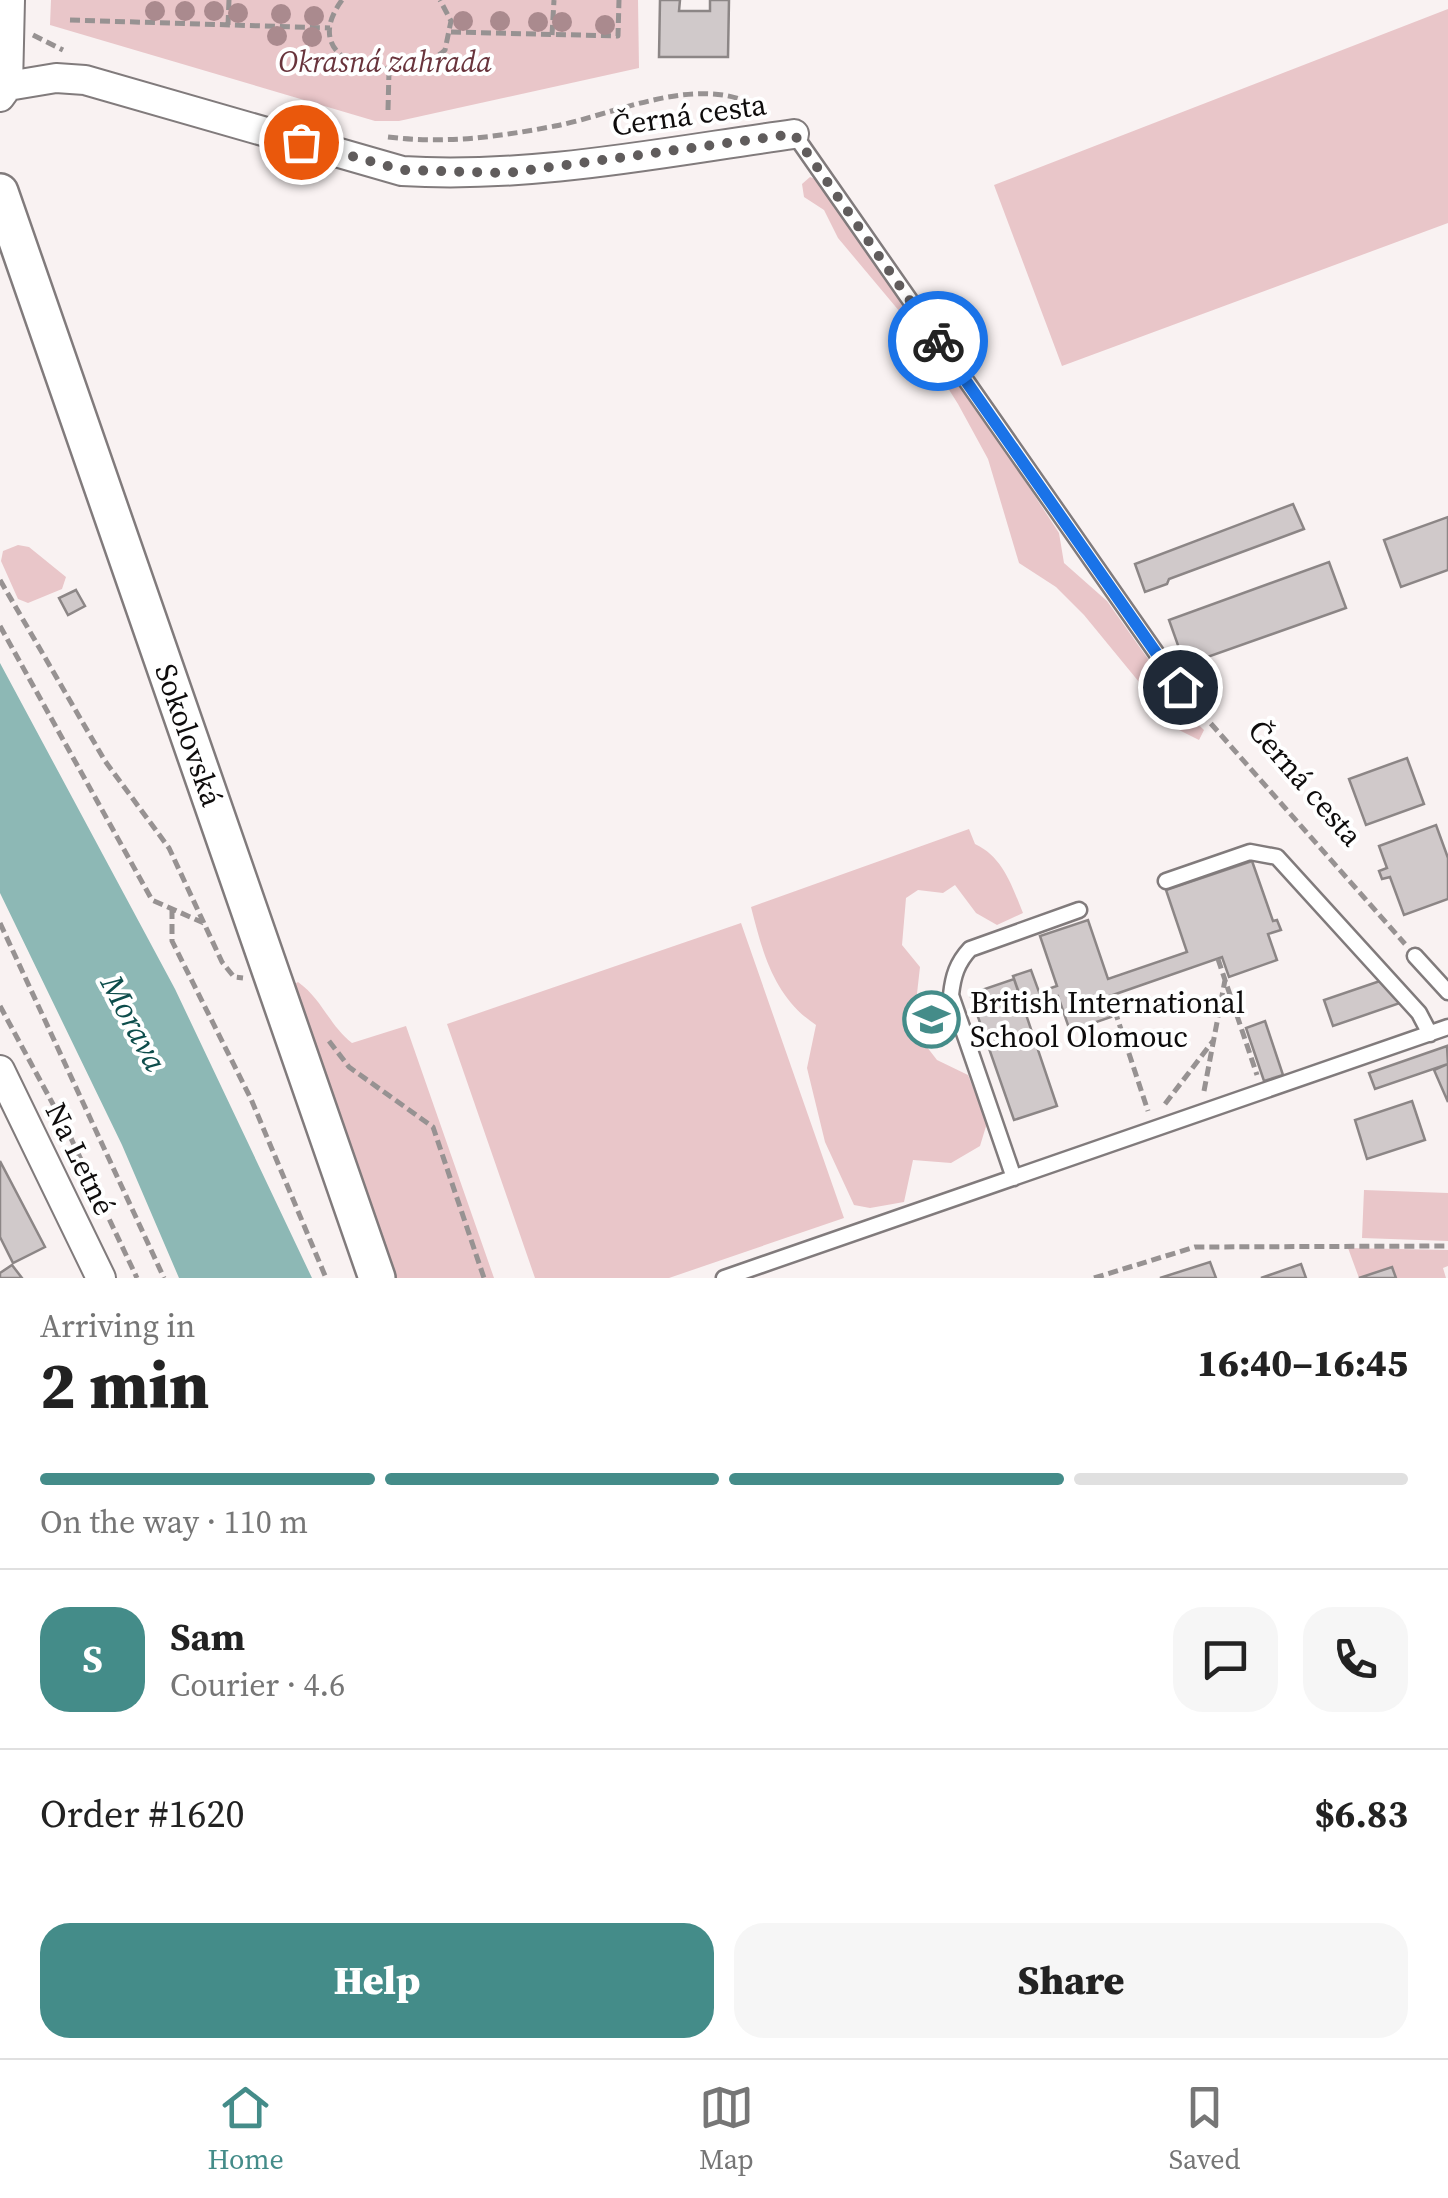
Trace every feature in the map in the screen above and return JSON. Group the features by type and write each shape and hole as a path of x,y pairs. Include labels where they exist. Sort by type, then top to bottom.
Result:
{"street":[{"path":"4,91 10,11"},
{"name":"Černá cesta","path":"4,91 56,78 85,80 402,170 436,173 507,173 794,134"},
{"name":"Sokolovská","path":"0,192 376,1278"},
{"name":"Na Letné","path":"0,1070 101,1278"}],"lane":[{"name":"Černá cesta","path":"794,134 1180,687"},
{"path":"1166,881 1250,852 1277,856 1419,1013 1430,1034"},
{"path":"1014,1178 951,995 953,977 959,960 970,949 1079,910"},
{"path":"1415,956 1448,992"},
{"path":"724,1278 1448,1027"}],"path":[{"path":"228,25 229,0"},
{"path":"342,0 330,28 334,49 347,60 389,70 409,69 445,50 450,32 440,0"},
{"path":"552,36 554,0"},
{"path":"450,32 618,36 619,0"},
{"path":"10,11 78,55"},
{"path":"70,20 330,28"},
{"path":"388,110 389,70"},
{"path":"384,136 444,143 558,126 643,100 700,94 754,104 794,134"},
{"path":"0,580 105,762 170,848 228,971 242,979 256,975"},
{"path":"0,626 152,900 206,924"},
{"name":"Černá cesta","path":"1180,687 1415,956"},
{"path":"172,909 172,941 251,1100 326,1278"},
{"path":"0,923 164,1278"},
{"path":"1218,959 1262,1092"},
{"path":"1200,1114 1225,980"},
{"path":"1110,996 1151,1122 1214,1039"},
{"path":"0,1006 68,1132 137,1278"},
{"path":"324,1033 350,1067 433,1127 484,1278"},
{"path":"1094,1278 1195,1247 1448,1246"}],"green space":[{"name":"Okrasná zahrada","path":"51,0 638,0 639,68 399,121 375,121 50,25"},
{"path":"1448,9 1448,223 1062,366 994,185"},
{"path":"810,177 818,180 940,351 1059,533 1064,563 1107,601 1187,714 1204,730 1199,740 1169,725 1162,710 1084,615 1056,587 1019,563 988,459 900,312 838,238 824,210 804,197 802,184"},
{"path":"18,545 29,547 66,577 62,589 28,603 18,599 1,561 3,551"},
{"path":"969,829 975,844 993,856 1005,873 1023,913 997,925 976,913 955,885 943,893 918,890 906,898 902,945 920,967 913,1029 937,1060 968,1075 987,1123 980,1146 951,1163 913,1160 904,1202 870,1208 854,1205 825,1142 807,1068 816,1025 780,988 766,958 751,907"},
{"path":"741,923 844,1218 669,1278 535,1278 447,1024"},
{"path":"298,982 352,1043 406,1026 494,1278 392,1278 287,989"},
{"path":"1364,1190 1448,1193 1448,1241 1362,1238"},
{"path":"1348,1248 1448,1250 1448,1266 1443,1268 1446,1278 1396,1278 1392,1267 1359,1278"}],"water":[{"name":"Morava","path":"0,663 175,989 312,1278 179,1278 122,1145 0,893"}],"building":[{"path":"660,0 680,0 679,11 710,11 710,0 729,0 728,57 659,57"},
{"path":"1293,504 1304,529 1169,579 1167,584 1145,592 1135,564"},
{"path":"1448,517 1448,570 1401,587 1384,540"},
{"path":"1329,562 1346,608 1185,665 1169,620"},
{"path":"76,590 85,606 68,615 59,598"},
{"path":"1407,758 1424,804 1366,825 1349,779"},
{"path":"1436,825 1448,858 1448,899 1404,915 1390,877 1382,879 1379,871 1387,868 1379,846"},
{"path":"1252,861 1273,921 1277,920 1281,930 1268,934 1277,960 1229,977 1222,957 1104,998 1111,1017 1070,1031 1058,996 1024,1007 1013,976 1031,970 1039,992 1057,986 1040,936 1088,920 1108,979 1187,952 1166,890"},
{"path":"1014,979 1057,1106 1014,1120 970,994"},
{"path":"1380,981 1400,1003 1333,1026 1324,1000"},
{"path":"1265,1021 1283,1075 1264,1081 1246,1028"},
{"path":"1447,1046 1448,1064 1375,1089 1369,1073"},
{"path":"1448,1064 1448,1102 1434,1070"},
{"path":"1412,1101 1425,1140 1367,1159 1355,1120"},
{"path":"0,1161 45,1247 13,1263 0,1237"},
{"path":"1210,1262 1216,1278 1160,1278"},
{"path":"1301,1264 1306,1278 1261,1278"},
{"path":"12,1265 22,1278 0,1278 0,1273"},
{"path":"1392,1267 1396,1278 1359,1278"}],"way so far":[{"path":"301,142 402,170 507,173 794,134 938,341"}],"place":[{"name":"British International School Olomouc","path":"931,1020"}],"route":[{"path":"938,341 1180,687"}]}
